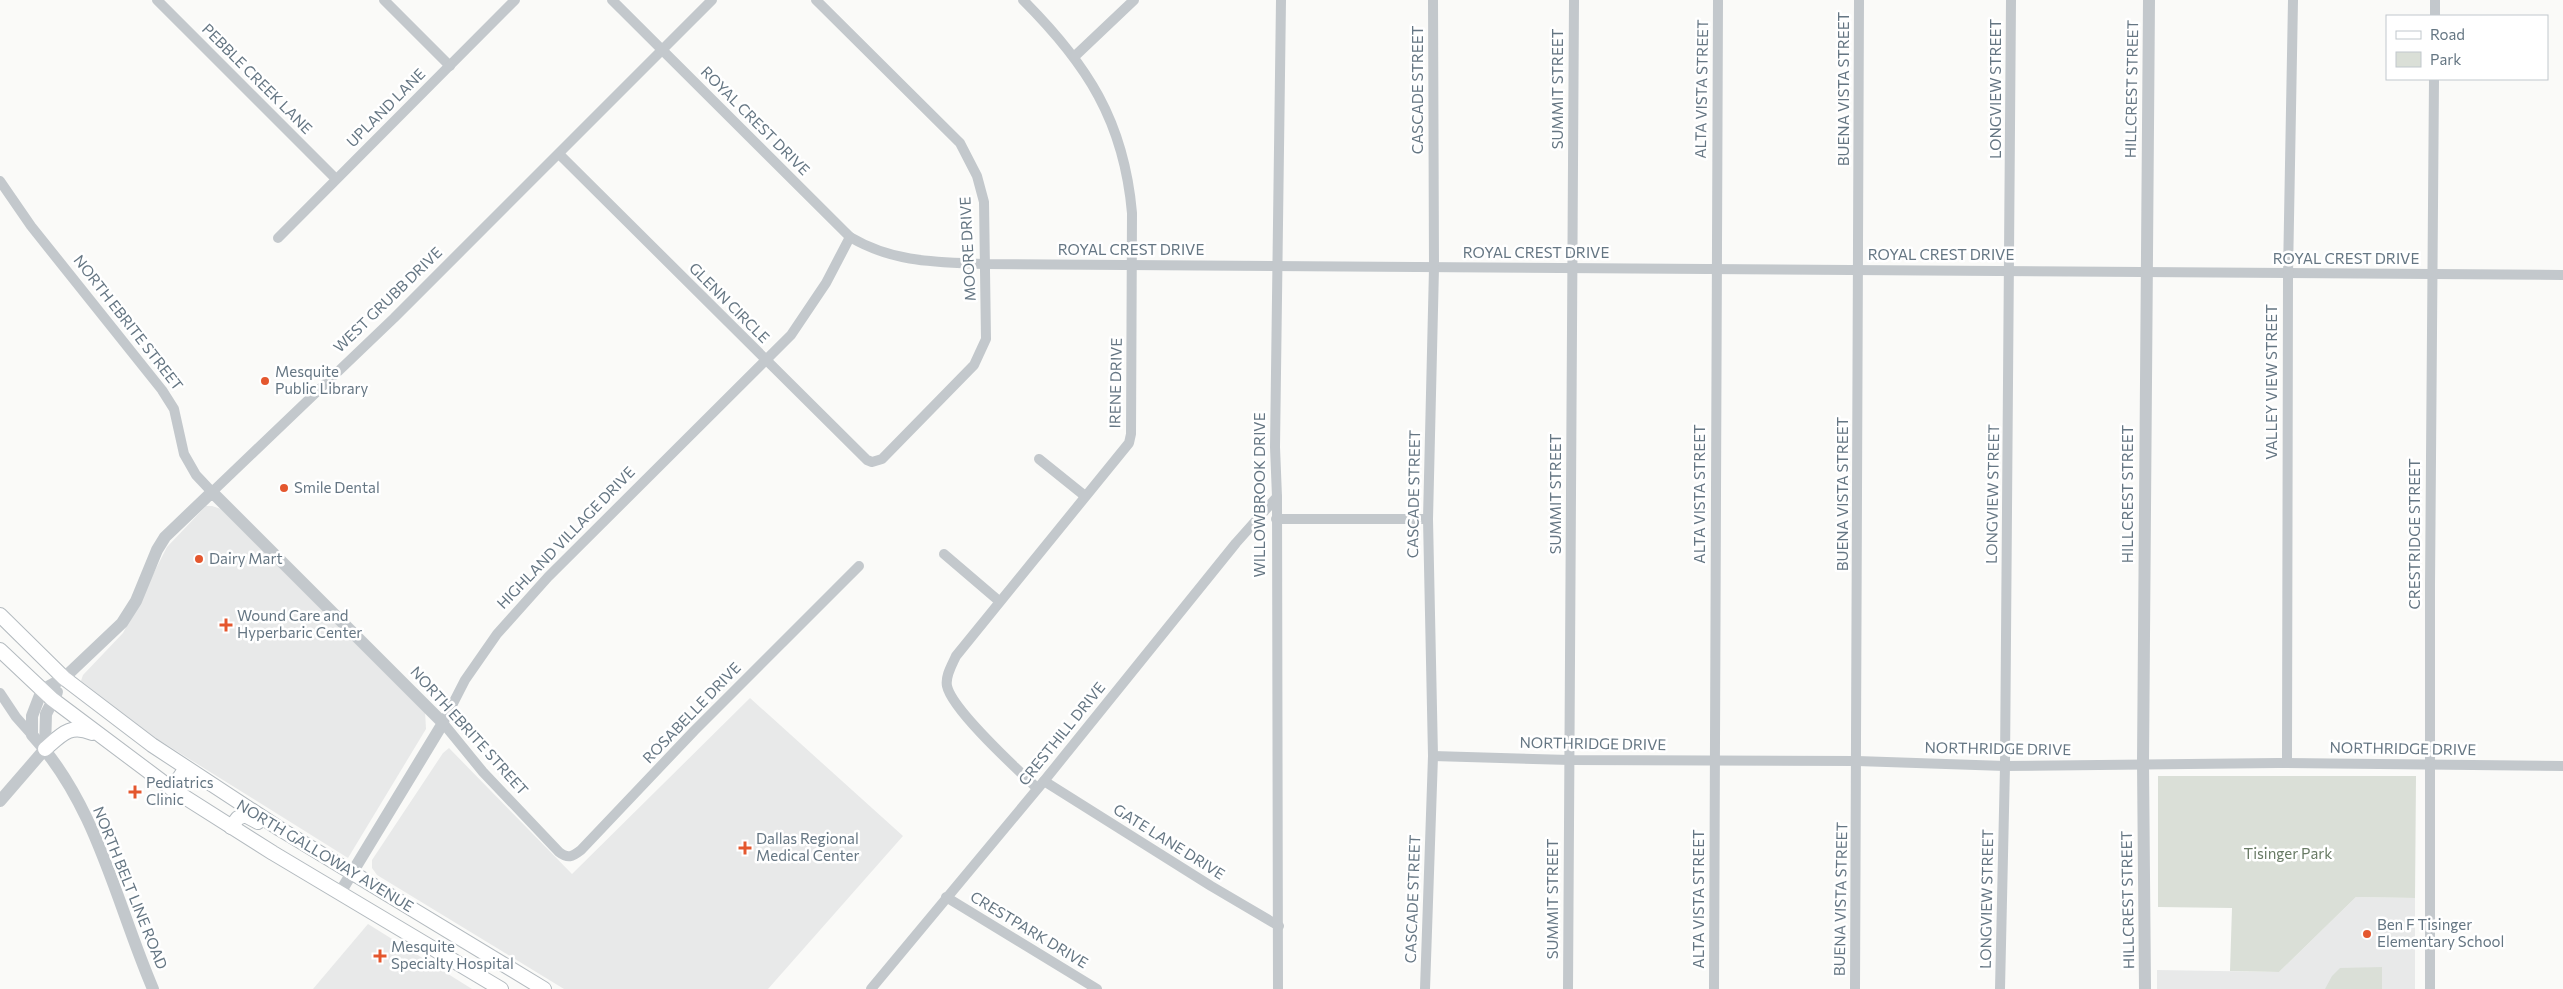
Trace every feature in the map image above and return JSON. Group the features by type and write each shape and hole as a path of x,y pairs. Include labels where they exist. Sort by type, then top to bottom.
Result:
{"main road":[{"name":"NORTH GALLOWAY AVENUE","path":"0,616 64,678 186,768 286,832 544,989"},
{"name":"NORTH GALLOWAY AVENUE","path":"0,650 47,695 172,789 231,827 501,989"},
{"path":"45,749 65,732 74,729 81,728 101,737"},
{"path":"172,789 186,768"},
{"path":"231,827 238,818 245,815 268,829 286,832"},
{"path":"392,922 395,918 407,915 428,919"}],"street":[{"name":"PEBBLE CREEK LANE","path":"156,0 336,179"},
{"path":"384,0 450,66"},
{"name":"UPLAND LANE","path":"278,238 515,0"},
{"name":"ROYAL CREST DRIVE","path":"612,0 850,237 871,249 918,262 1434,268 2563,275"},
{"name":"WEST GRUBB DRIVE","path":"47,695 122,623 136,601 157,550 165,538 560,155 712,0"},
{"name":"MOORE DRIVE","path":"816,0 960,143 977,176 984,202 986,339 980,357 882,459"},
{"name":"IRENE DRIVE","path":"996,749 954,700 947,686 948,673 956,656 1129,444 1131,434 1132,265 1129,180 1113,125 1098,93 1075,56 1024,0"},
{"path":"1075,56 1134,0"},
{"name":"WILLOWBROOK DRIVE","path":"1278,989 1277,497 1274,447 1281,0"},
{"name":"CASCADE STREET","path":"1425,989 1433,756 1428,519 1434,268 1433,0"},
{"name":"SUMMIT STREET","path":"1568,989 1574,0"},
{"name":"ALTA VISTA STREET","path":"1714,989 1718,0"},
{"name":"BUENA VISTA STREET","path":"1855,989 1860,270 1859,0"},
{"name":"LONGVIEW STREET","path":"2000,989 2005,766 2011,0"},
{"name":"HILLCREST STREET","path":"2145,989 2142,763 2149,0"},
{"name":"VALLEY VIEW STREET","path":"2287,763 2288,274 2293,0"},
{"path":"2435,0 2435,15"},
{"name":"CRESTRIDGE STREET","path":"2430,989 2434,80"},
{"name":"GLENN CIRCLE","path":"560,155 867,460 872,462 882,459"},
{"name":"NORTH EBRITE STREET","path":"0,181 31,226 162,390 174,409 184,454 196,474 443,723 483,772 546,838"},
{"name":"HIGHLAND VILLAGE DRIVE","path":"341,892 443,723 465,680 497,634 539,586 791,335 826,283 850,237"},
{"path":"1039,459 1085,496"},
{"name":"CRESTHILL DRIVE","path":"871,989 1041,784 1236,543 1277,497"},
{"path":"1276,519 1428,519"},
{"path":"944,554 1000,601"},
{"name":"ROSABELLE DRIVE","path":"546,838 564,856 572,856 581,850 694,731 859,566"},
{"path":"0,693 16,717 45,749"},
{"path":"32,735 32,716 47,695"},
{"path":"0,801 45,749 47,695"},
{"name":"NORTH BELT LINE ROAD","path":"45,749 73,790 94,832 153,989"},
{"name":"GATE LANE DRIVE","path":"996,749 1041,784 1279,926"},
{"name":"NORTHRIDGE DRIVE","path":"1433,756 1570,760 1857,761 2005,766 2142,763 2563,766"},
{"name":"CRESTPARK DRIVE","path":"946,897 1097,989"}],"shaded area":[{"path":"206,506 221,509 425,711 426,729 348,858 154,737 81,681 83,675 123,633 167,547"},
{"name":"Dallas Regional Medical Center","path":"750,698 903,836 768,989 564,989 377,875 372,868 372,860 443,753 449,748 572,874"},
{"name":"Ben F Tisinger Elementary School","path":"2356,897 2415,898 2415,989 2157,989 2157,970 2279,972"},
{"name":"Mesquite Specialty Hospital","path":"368,924 472,989 313,989"}],"green space":[{"name":"Tisinger Park","path":"2158,776 2416,776 2415,898 2356,897 2279,972 2230,971 2232,908 2158,907"},
{"path":"2382,967 2382,989 2325,989 2332,976 2340,968"}],"place":[{"name":"Mesquite Public Library","path":"265,381"},
{"name":"Smile Dental","path":"284,488"},
{"name":"Dairy Mart","path":"199,559"},
{"name":"Wound Care and Hyperbaric Center","path":"226,625"},
{"name":"Pediatrics Clinic","path":"135,792"},
{"name":"Dallas Regional Medical Center","path":"745,848"},
{"name":"Ben F Tisinger Elementary School","path":"2367,934"},
{"name":"Mesquite Specialty Hospital","path":"380,956"}]}
